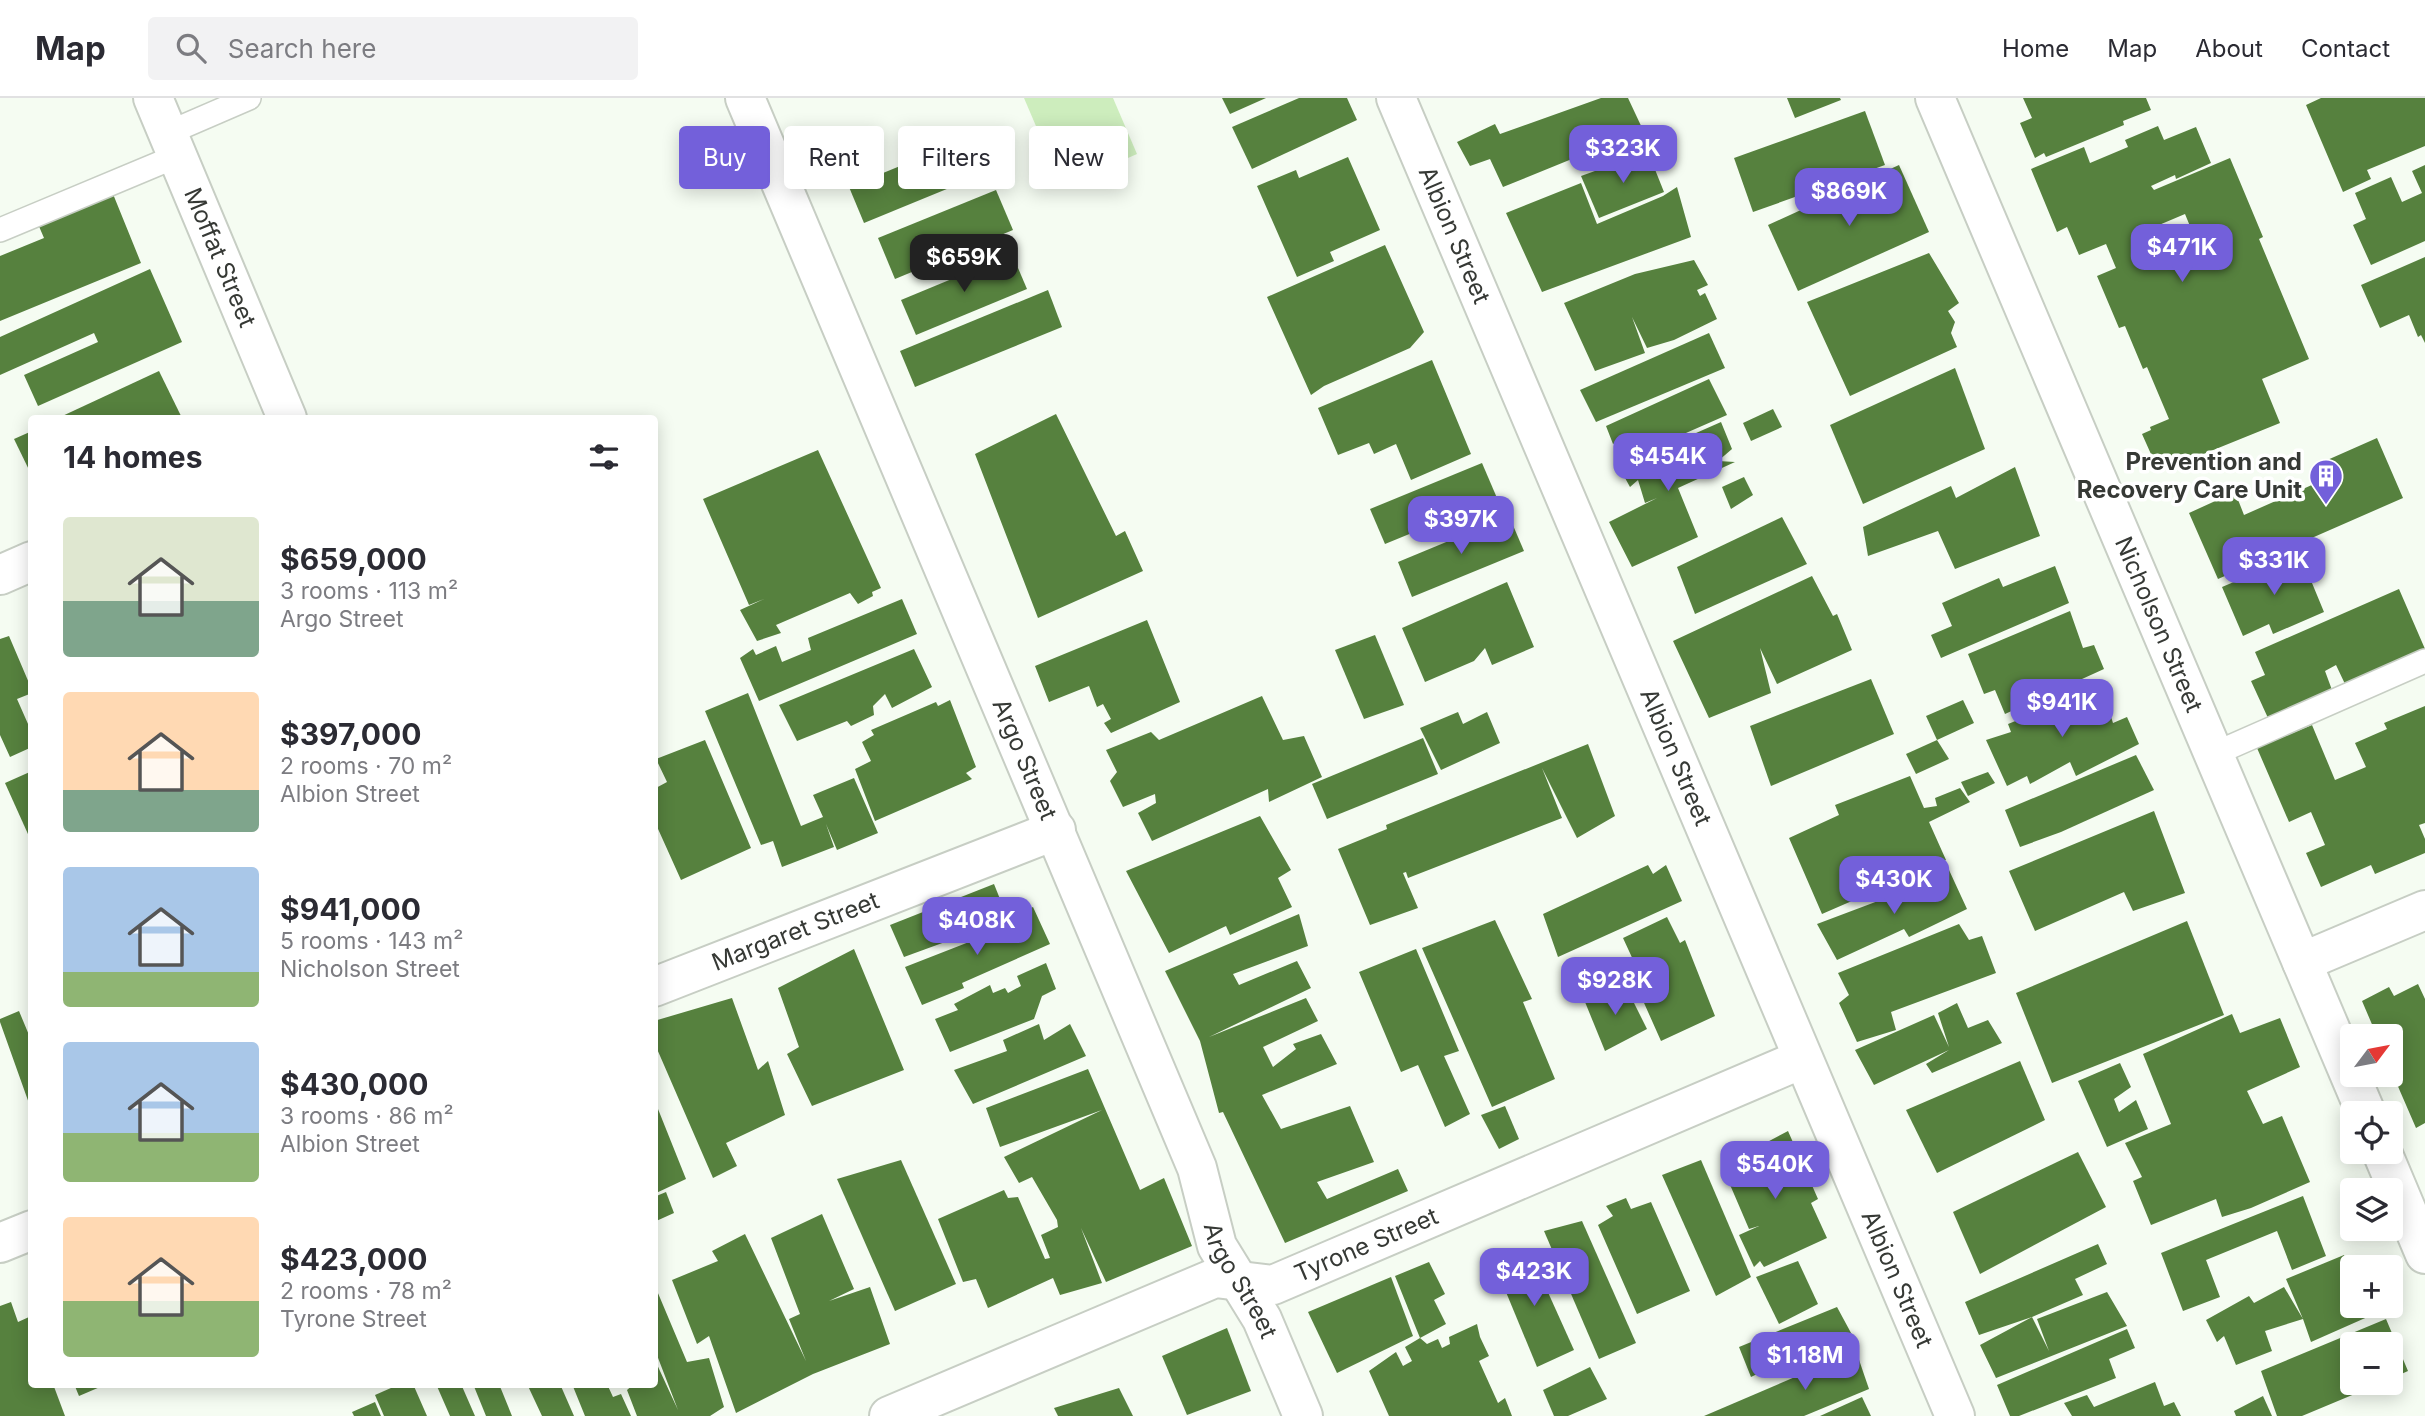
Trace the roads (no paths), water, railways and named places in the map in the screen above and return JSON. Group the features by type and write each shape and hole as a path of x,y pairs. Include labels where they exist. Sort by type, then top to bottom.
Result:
{"street":[{"name":"Moffat Street","path":"153,98 286,415"},
{"name":"Argo Street","path":"745,98 1197,1168 1217,1246 1262,1320 1303,1416"},
{"name":"Albion Street","path":"1396,98 1955,1416"},
{"name":"Nicholson Street","path":"1935,98 2360,1101"},
{"path":"0,575 28,564"},
{"name":"Margaret Street","path":"658,985 1056,830"},
{"path":"2302,962 2425,910"},
{"name":"Tyrone Street","path":"889,1416 1214,1278 1273,1285 1802,1059"},
{"path":"2387,1164 2425,1254"},
{"path":"0,1243 28,1232"}],"lane":[{"path":"0,230 173,144 249,98"},
{"path":"2214,754 2425,661"}],"place":[{"name":"Prevention and Recovery Care Unit","path":"2326,506"}]}
